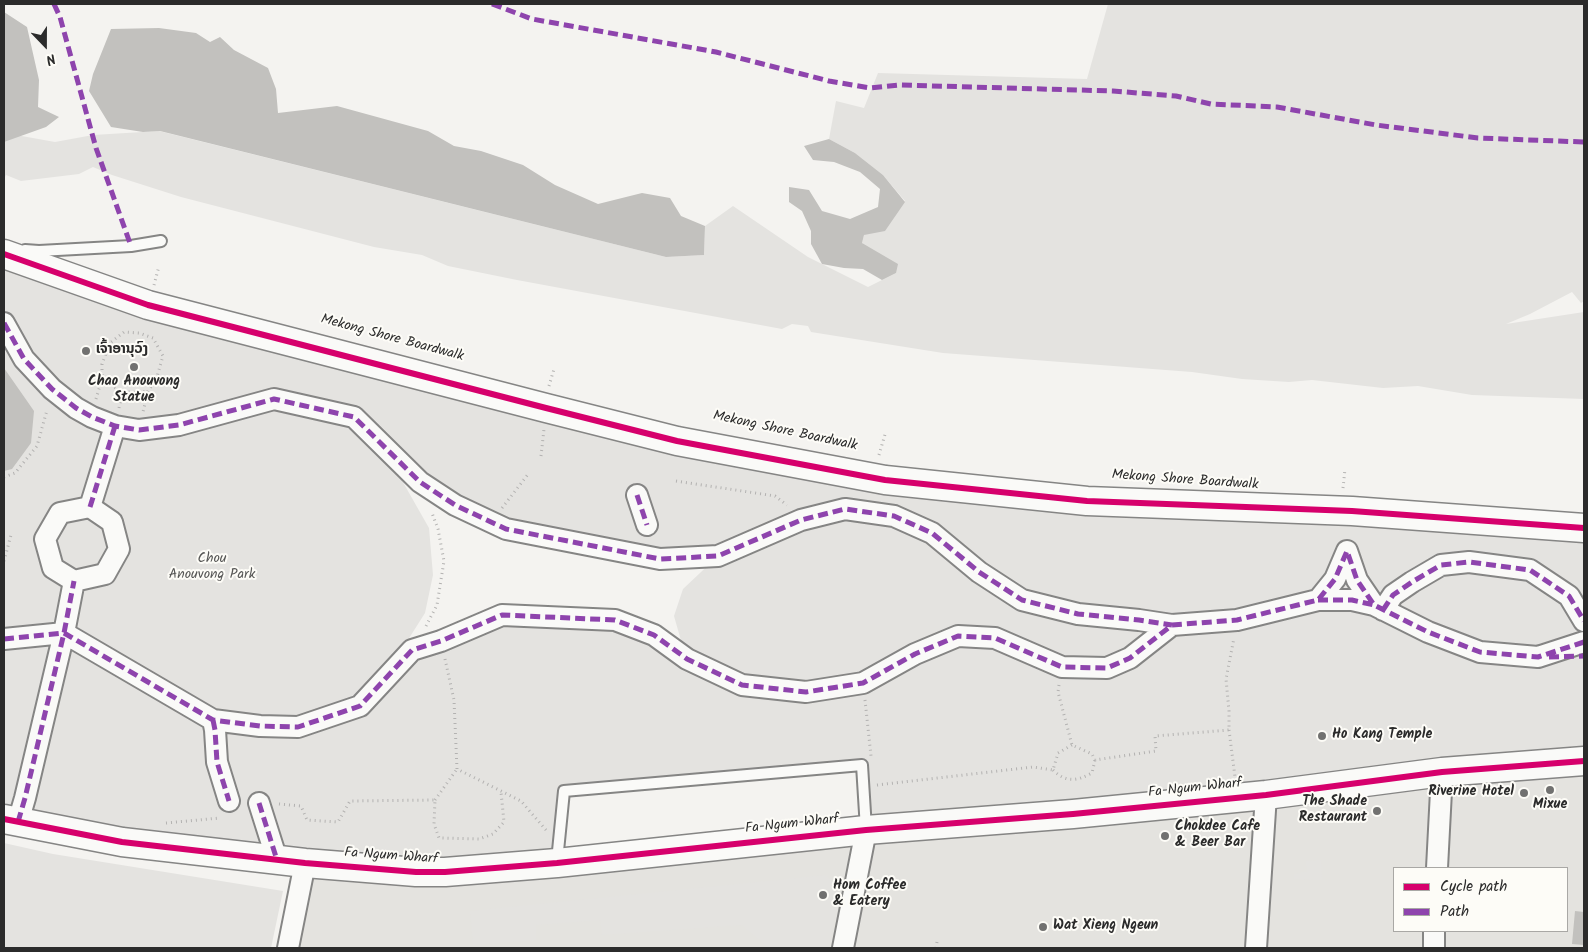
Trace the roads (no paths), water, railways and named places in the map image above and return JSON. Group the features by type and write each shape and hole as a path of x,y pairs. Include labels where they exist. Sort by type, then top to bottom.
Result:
{"street":[{"path":"4,254 148,305 536,405 677,441 885,480 1087,501 1352,512 1584,528"},
{"path":"4,323 24,359 52,390 92,417 117,417 139,430 179,425 274,399 354,417 420,482 455,505 506,529 660,558 718,556 801,520 844,509 894,516 932,533 979,572 1022,600 1078,614 1172,625 1238,620 1318,600 1352,600 1378,607 1428,632 1480,652 1538,657 1584,656"},
{"path":"90,507 117,417"},
{"path":"637,495 647,525"},
{"path":"90,507 112,522 119,549 105,574 74,580 53,568 45,538 60,514 90,507"},
{"path":"1318,600 1335,579 1348,551 1357,580 1378,607"},
{"path":"1378,607 1412,582 1441,565 1469,562 1530,570 1569,596 1584,621"},
{"path":"11,821 25,798 64,633 74,580"},
{"path":"4,640 64,633 213,720 260,726 298,727 360,706 412,650 441,641 502,615 615,620 654,635 687,659 742,685 806,692 863,683 915,654 958,636 995,638 1062,667 1107,668 1130,658 1172,625"},
{"path":"1538,657 1584,642"},
{"path":"213,720 217,762 229,801"},
{"name":"Fa Ngum Wharf","path":"11,821 122,842 305,863 416,872 445,872 558,854 1073,814 1266,795 1442,772 1584,761"},
{"path":"1437,867 1442,772"},
{"path":"1256,948 1266,795"},
{"path":"259,803 277,860"},
{"path":"843,948 866,830"},
{"path":"288,948 305,863"},
{"path":"1434,932 1434,948"}],"lane":[{"path":"4,248 39,251 131,246 161,241"},
{"path":"558,854 564,791 862,765 866,830"}],"place":[{"name":"ເຈົ້າອານຸວົງ","path":"86,351"},
{"name":"Chao Anouvong Statue","path":"134,367"},
{"name":"Ho Kang Temple","path":"1322,736"},
{"name":"Mixue","path":"1550,790"},
{"name":"Riverine Hotel","path":"1524,793"},
{"name":"The Shade Restaurant","path":"1377,811"},
{"name":"Chokdee Cafe & Beer Bar","path":"1165,836"},
{"name":"Hom Coffee & Eatery","path":"823,895"},
{"name":"Wat Xieng Ngeun","path":"1043,927"}],"park label":[{"name":"Chou Anouvong Park","path":"212,568"}]}
